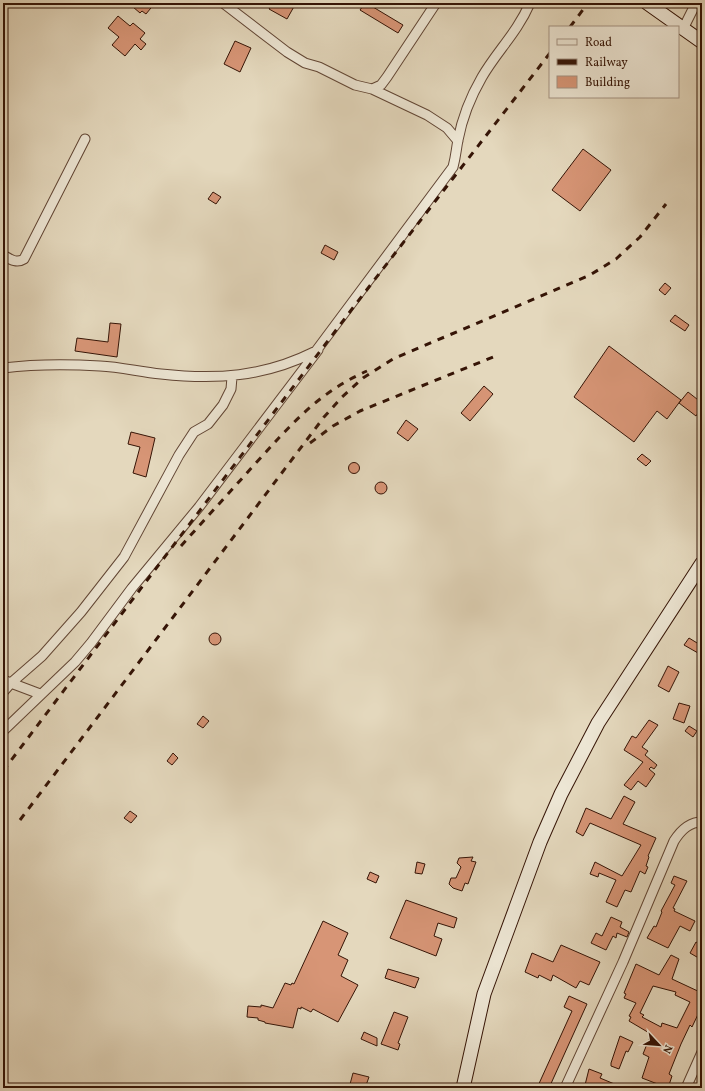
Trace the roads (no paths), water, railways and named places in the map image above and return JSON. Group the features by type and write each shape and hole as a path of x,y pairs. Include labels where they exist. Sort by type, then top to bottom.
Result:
{"main road":[{"path":"647,3 679,26"},
{"path":"679,26 702,42"},
{"path":"463,1088 484,994 540,842 561,794 598,723 702,563"}],"street":[{"path":"223,3 287,52 305,63 319,67 355,85 372,89 426,115 447,128 458,141"},
{"path":"372,89 381,85 387,77 436,3"},
{"path":"5,725 75,662 91,643 132,588 204,500 318,350 316,351 453,167 458,152 458,141 468,106 482,77 506,45 524,17 530,3"},
{"path":"683,29 697,3 702,5"},
{"path":"3,255 12,261 20,262 24,259 84,139"},
{"path":"3,368 40,366 100,366 205,378 232,377 258,370 274,369 316,351"},
{"path":"3,692 7,681 42,656 81,612 124,557 179,455 194,432 208,424 223,405 230,389 232,377"},
{"path":"7,681 40,694"},
{"path":"565,1088 623,962 674,840 680,831 690,824 702,822"},
{"path":"686,1088 702,1052"}],"railway":[{"path":"571,26 588,3"},
{"path":"3,771 355,305 549,54"},
{"path":"20,820 324,417 342,397 363,378 393,359 590,275 616,259 640,237 666,204"},
{"path":"310,443 333,426 360,411 498,355"},
{"path":"181,546 292,424 333,389 367,371"}]}
